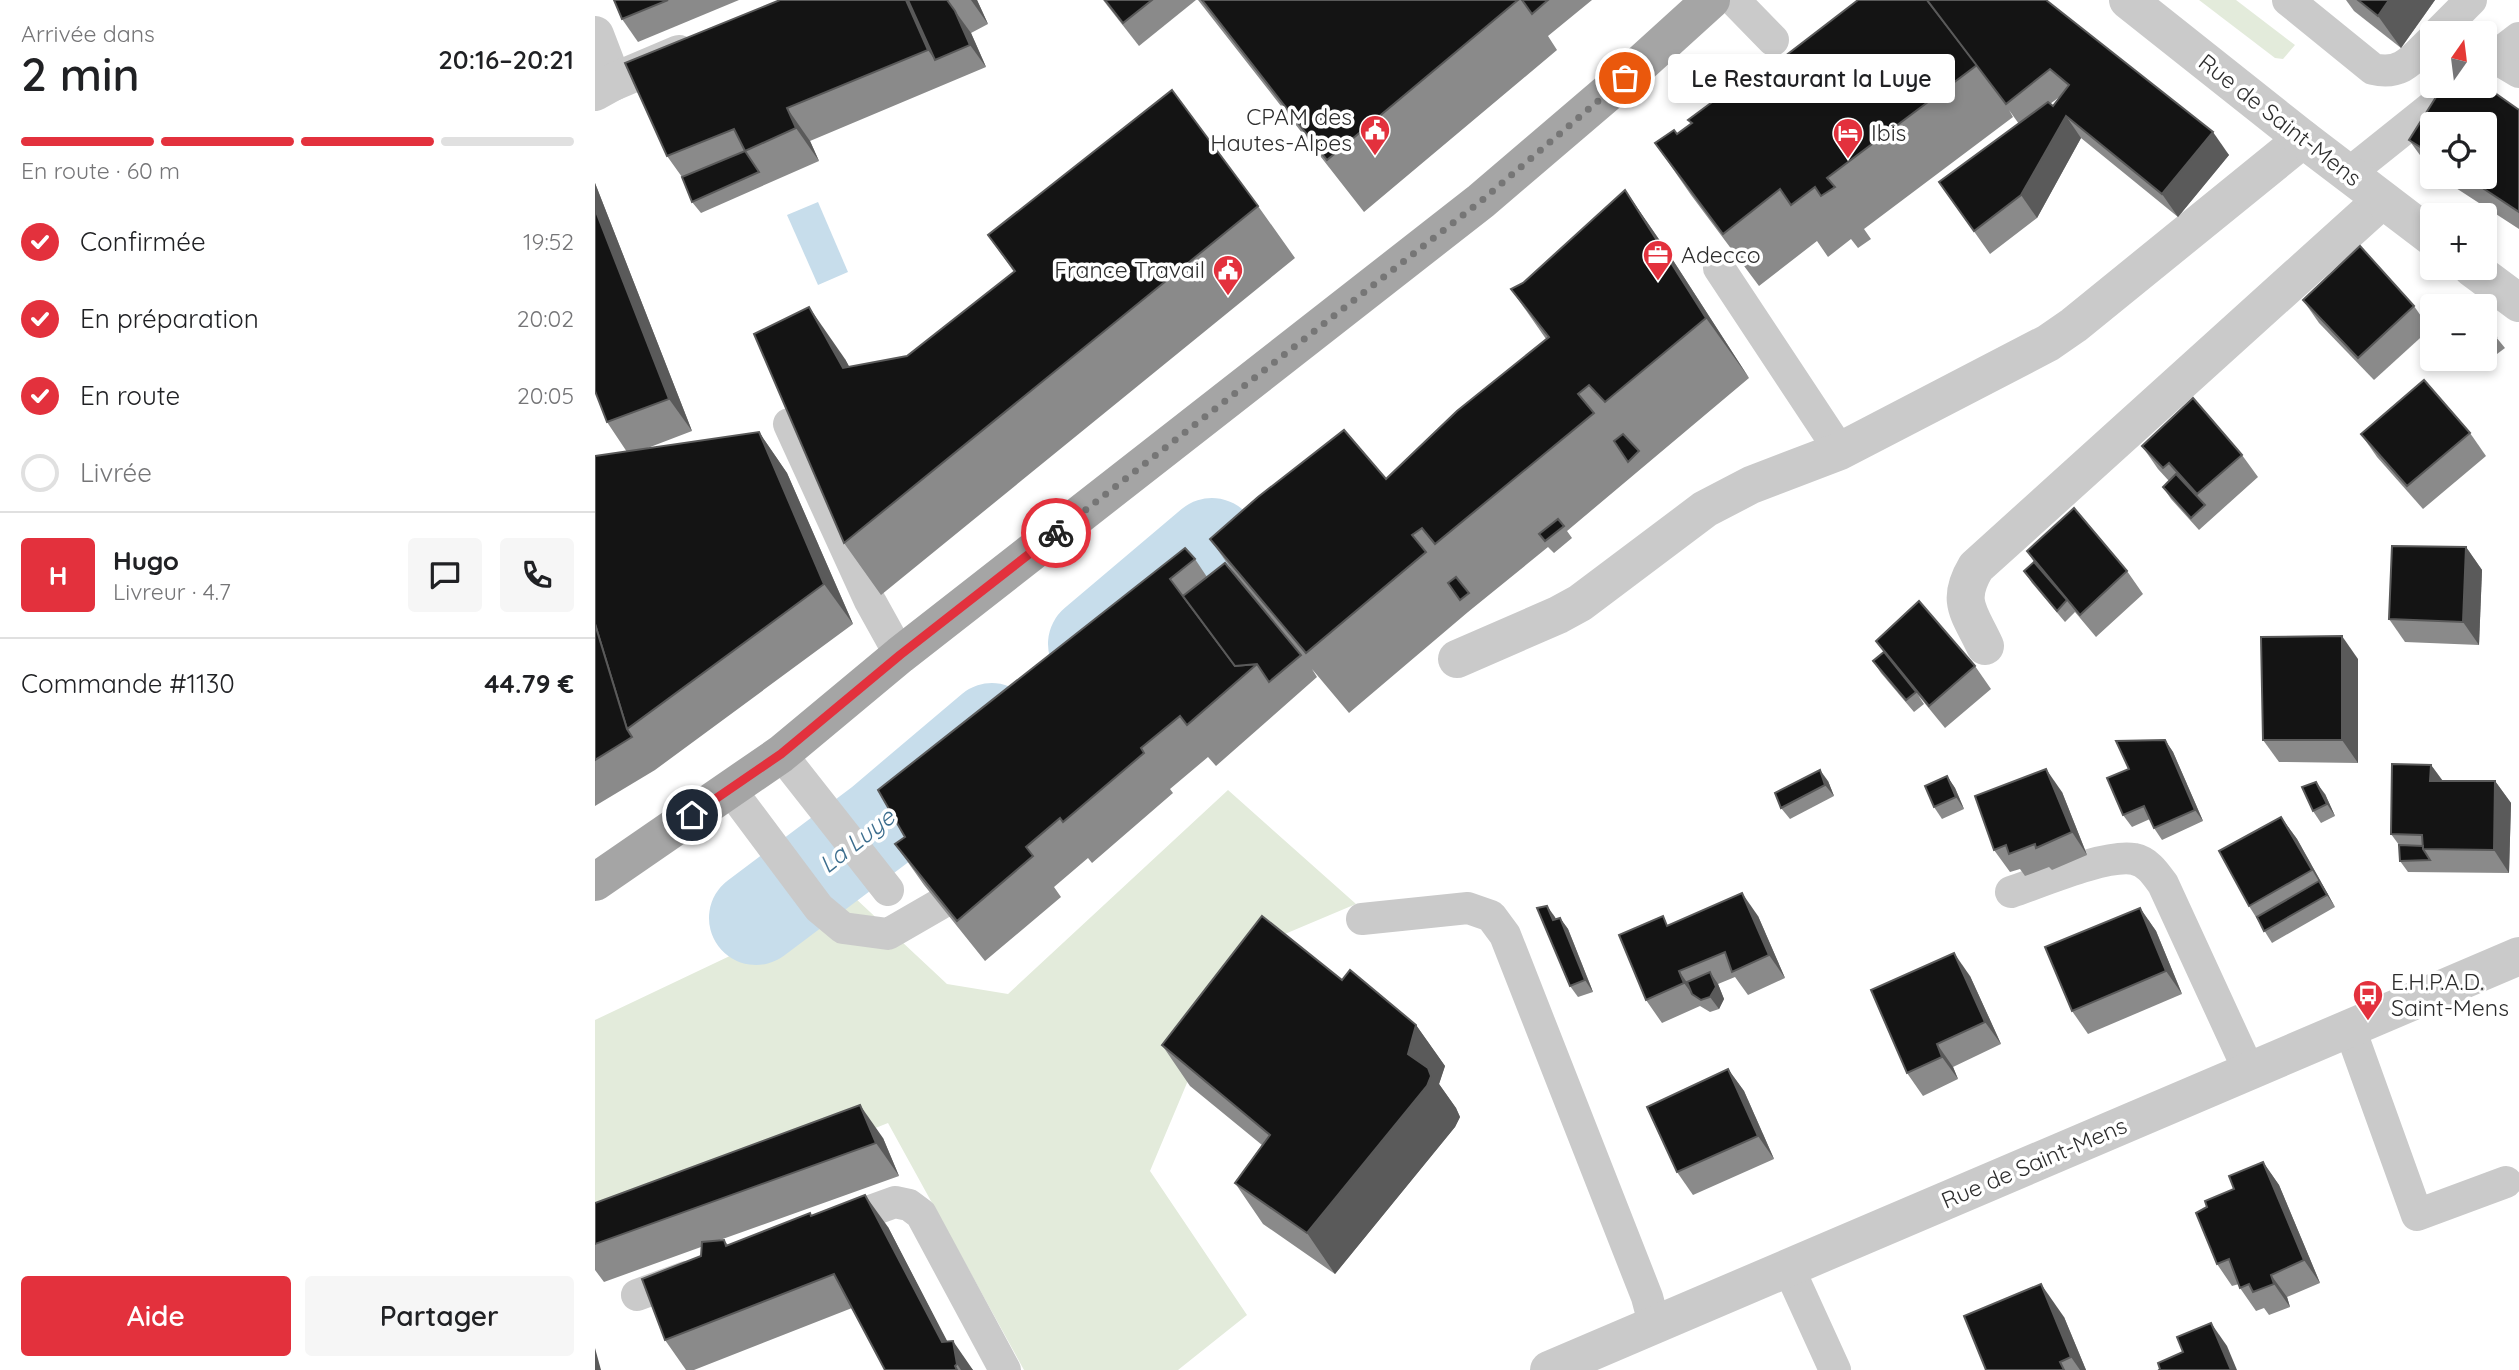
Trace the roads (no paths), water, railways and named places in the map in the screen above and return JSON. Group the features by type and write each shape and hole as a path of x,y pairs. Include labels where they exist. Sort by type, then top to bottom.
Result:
{"main road":[{"path":"595,882 781,754 900,655 1481,201 1625,78 1711,0"}],"street":[{"name":"Rue de Saint-Mens","path":"2128,0 2420,228"},
{"path":"595,35 604,87 712,41"},
{"path":"1457,659 1580,603 1705,509 1751,485 1840,451 2048,343 2074,325 2303,139"},
{"path":"1985,646 1964,600 1966,584 1976,567 2382,200"},
{"path":"2488,280 2519,303"},
{"name":"Rue de Saint-Mens","path":"1549,1370 2519,956"}],"lane":[{"path":"1734,0 1773,40"},
{"path":"2288,0 2373,69 2387,72 2406,66 2420,52"},
{"path":"2450,21 2471,0"},
{"path":"2499,64 2519,38"},
{"path":"2348,174 2443,98"},
{"path":"1719,268 1840,451"},
{"path":"789,424 838,536 900,655"},
{"path":"781,754 881,882"},
{"path":"730,789 819,908 843,928 888,934 940,904"},
{"path":"2011,892 2109,860 2135,859 2151,866 2163,884 2249,1071"},
{"path":"1362,919 1468,908 1490,916 1505,935 1647,1297 1654,1323"},
{"path":"2350,1029 2417,1215 2507,1182"},
{"path":"805,1235 895,1202 909,1205 921,1214 1005,1370"},
{"path":"637,1295 715,1267"},
{"path":"1789,1269 1835,1370"}],"water":[{"path":"818,202 848,272 818,285 787,215"}],"waterway":[{"name":"La Luye","path":"1095,644 1212,545"},
{"name":"La Luye","path":"756,918 881,824 992,730"}],"place":[{"name":"Le Restaurant la Luye","path":"1625,78"},
{"name":"CPAM des Hautes-Alpes","path":"1375,157"},
{"name":"Ibis","path":"1848,160"},
{"name":"Adecco","path":"1658,282"},
{"name":"France Travail","path":"1228,297"},
{"name":"E.H.P.A.D. Saint-Mens","path":"2368,1022"}]}
